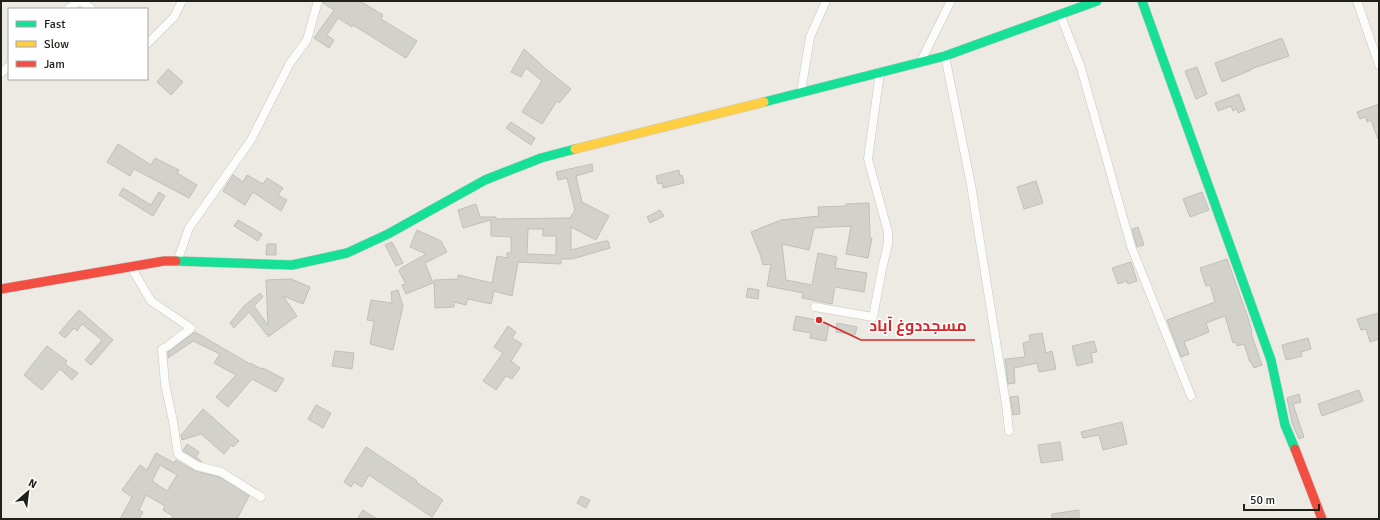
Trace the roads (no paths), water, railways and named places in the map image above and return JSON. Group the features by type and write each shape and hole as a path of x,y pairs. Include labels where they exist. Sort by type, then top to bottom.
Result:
{"main road":[{"path":"1,289 164,261 292,265 347,253 388,234 485,180 541,158 945,56 1098,1"},
{"path":"1142,1 1271,360 1285,425 1322,519"}],"street":[{"path":"69,8 79,1 91,8"},
{"path":"148,43 174,17 182,1"},
{"path":"176,262 188,228 251,140 290,63 307,40 318,1"},
{"path":"801,92 810,37 826,1"},
{"path":"921,61 951,1"},
{"path":"1357,1 1379,65"},
{"path":"1060,14 1081,68 1131,246 1192,396"},
{"path":"945,56 971,185 1009,431"},
{"path":"814,307 873,317 888,244 888,232 868,159 880,72"},
{"path":"131,267 151,301 191,328 162,349 165,384 178,454 197,466 221,472 261,497"}],"place":[{"name":"مسجددوغ آباد","path":"819,320"}]}
